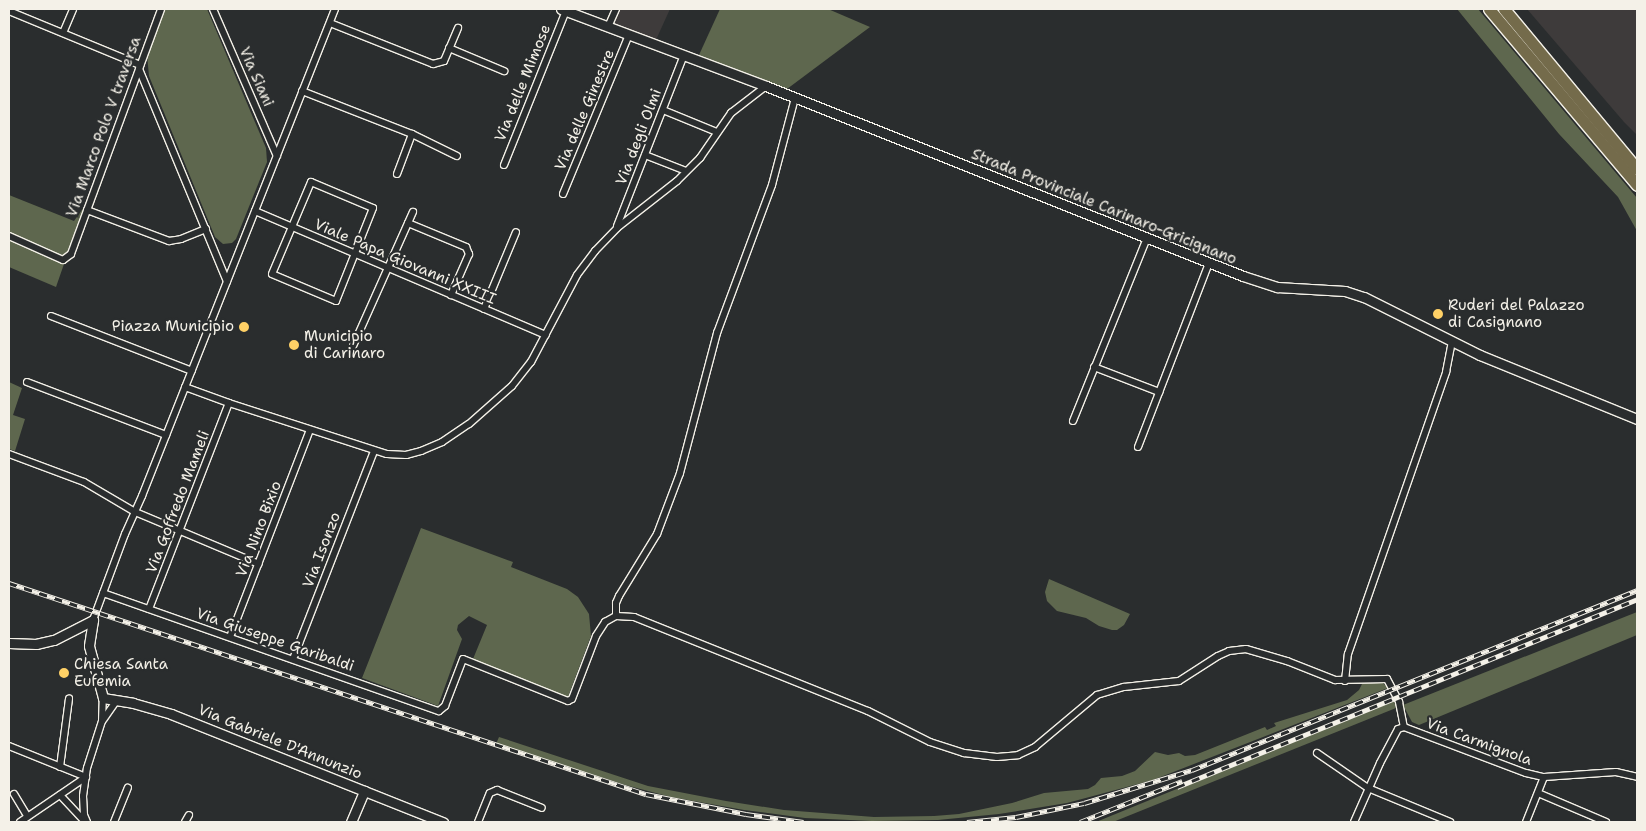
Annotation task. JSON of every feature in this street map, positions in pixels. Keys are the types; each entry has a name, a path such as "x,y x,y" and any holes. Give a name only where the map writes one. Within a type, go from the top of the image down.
{"highway":[{"path":"1489,9 1637,185"},
{"path":"1504,9 1637,168"}],"street":[{"path":"63,33 73,9"},
{"name":"Via Marco Polo V traversa","path":"9,236 63,260 71,254 160,9"},
{"name":"Via Siani","path":"213,9 277,156"},
{"path":"86,822 83,796 86,777 102,721 103,698 89,646 93,620 335,9"},
{"path":"608,27 616,9"},
{"name":"Strada Provinciale Carinaro-Gricignano","path":"564,10 766,86 1210,263 1277,287 1345,291 1364,297 1452,342 1637,418"},
{"name":"Via delle Mimose","path":"504,165 564,10"},
{"path":"9,11 139,67 227,281"},
{"path":"330,23 433,64 444,61 458,28"},
{"name":"Via delle Ginestre","path":"563,194 630,35"},
{"path":"449,48 504,71"},
{"name":"Via degli Olmi","path":"616,228 684,55"},
{"path":"185,387 230,404 374,451 406,455 442,442 469,424 512,386 531,362 577,275 616,228 686,172 700,158 731,112 766,86"},
{"path":"302,91 412,134 457,156"},
{"path":"616,616 616,603 619,596 657,534 680,473 716,333 770,193 795,98"},
{"path":"663,110 718,132"},
{"path":"397,174 412,134"},
{"path":"645,155 686,172"},
{"path":"311,182 372,208 356,254 336,301 272,274 311,182"},
{"path":"87,210 169,241 181,240 206,229"},
{"name":"Viale Papa Giovanni XXIII","path":"255,211 546,335"},
{"path":"354,346 413,212"},
{"path":"408,223 466,247 469,254 451,295"},
{"path":"484,309 516,232"},
{"path":"1073,421 1147,238"},
{"path":"1138,446 1210,263"},
{"path":"51,316 192,370"},
{"path":"1345,681 1348,654 1444,377 1452,342"},
{"path":"1094,367 1159,392"},
{"path":"27,382 166,435"},
{"name":"Via Goffredo Mameli","path":"149,609 230,404"},
{"name":"Via Nino Bixio","path":"230,637 310,430"},
{"name":"Via Isonzo","path":"293,659 374,451"},
{"path":"9,454 84,482 135,512 259,564"},
{"name":"Via Giuseppe Garibaldi","path":"103,592 439,711 445,706 463,659 568,701 572,699 596,636 604,622 616,616"},
{"name":"Via Carmignola","path":"616,616 634,617 653,623 868,711 908,732 964,753 997,757 1018,755 1050,737 1097,695 1124,687 1179,680 1218,656 1239,649 1258,652 1326,677 1345,681 1386,679 1398,702 1404,727 1526,773 1544,777 1616,772 1637,777"},
{"path":"9,643 36,644 54,640 93,620"},
{"name":"Via Gabriele D'Annunzio","path":"103,698 171,714 443,822"},
{"path":"60,767 69,699"},
{"path":"102,721 117,700"},
{"path":"1354,822 1368,788 1398,729 1404,727"},
{"path":"9,746 86,777"},
{"path":"1316,752 1368,788 1450,822"},
{"path":"20,822 86,777"},
{"path":"1526,822 1544,777"},
{"path":"114,822 128,788"},
{"path":"478,822 490,793 497,790 542,808"},
{"path":"352,822 364,791"},
{"path":"1538,793 1606,822"},
{"path":"14,794 27,816"},
{"path":"60,795 86,822"},
{"path":"185,822 189,815"}],"shaded area":[{"path":"619,9 670,9 655,42 612,25"},
{"path":"1527,9 1637,9 1637,135 1624,122"}],"green space":[{"path":"165,9 207,9 266,148 267,162 236,239 232,243 223,244 215,237 149,76 147,55"},
{"path":"720,9 828,9 870,27 787,89 699,55"},
{"path":"1457,9 1478,9 1637,198 1637,231 1618,197 1559,134"},
{"path":"9,195 74,221 84,207 66,256 64,257 9,234"},
{"path":"9,240 64,264 56,287 9,267"},
{"path":"9,382 22,388 13,415 25,419 15,451 9,449"},
{"path":"421,528 513,562 511,567 567,589 578,597 589,614 591,636 568,697 473,659 487,625 469,616 458,625 457,630 462,639 438,706 362,678"},
{"path":"1049,579 1130,614 1124,625 1117,630 1112,630 1099,626 1086,618 1057,611 1047,601 1045,592"},
{"path":"1637,612 1637,635 1419,725 1412,722 1403,705"},
{"path":"1382,682 1388,688 1153,780 1067,803 999,814 938,820 872,821 805,818 744,810 671,797 625,785 496,744 499,737 648,786 726,801 784,810 874,817 934,816 959,814 1012,803 1044,793 1088,789 1101,778 1122,776 1135,771 1155,752 1168,755 1179,753 1185,756 1195,755 1265,727 1267,730 1276,726 1274,723 1347,700 1359,690 1362,684"},
{"path":"1394,700 1396,708 1113,822 1096,822"}],"railway":[{"path":"9,583 646,794 746,814 803,822"},
{"path":"967,822 1016,817 1084,803 1192,770 1637,590"},
{"path":"1177,787 1637,599"},
{"path":"1080,822 1182,781"}],"place":[{"name":"Ruderi del Palazzo di Casignano","path":"1438,314"},
{"name":"Piazza Municipio","path":"244,327"},
{"name":"Municipio di Carinaro","path":"294,345"},
{"name":"Chiesa Santa Eufemia","path":"64,673"}]}
